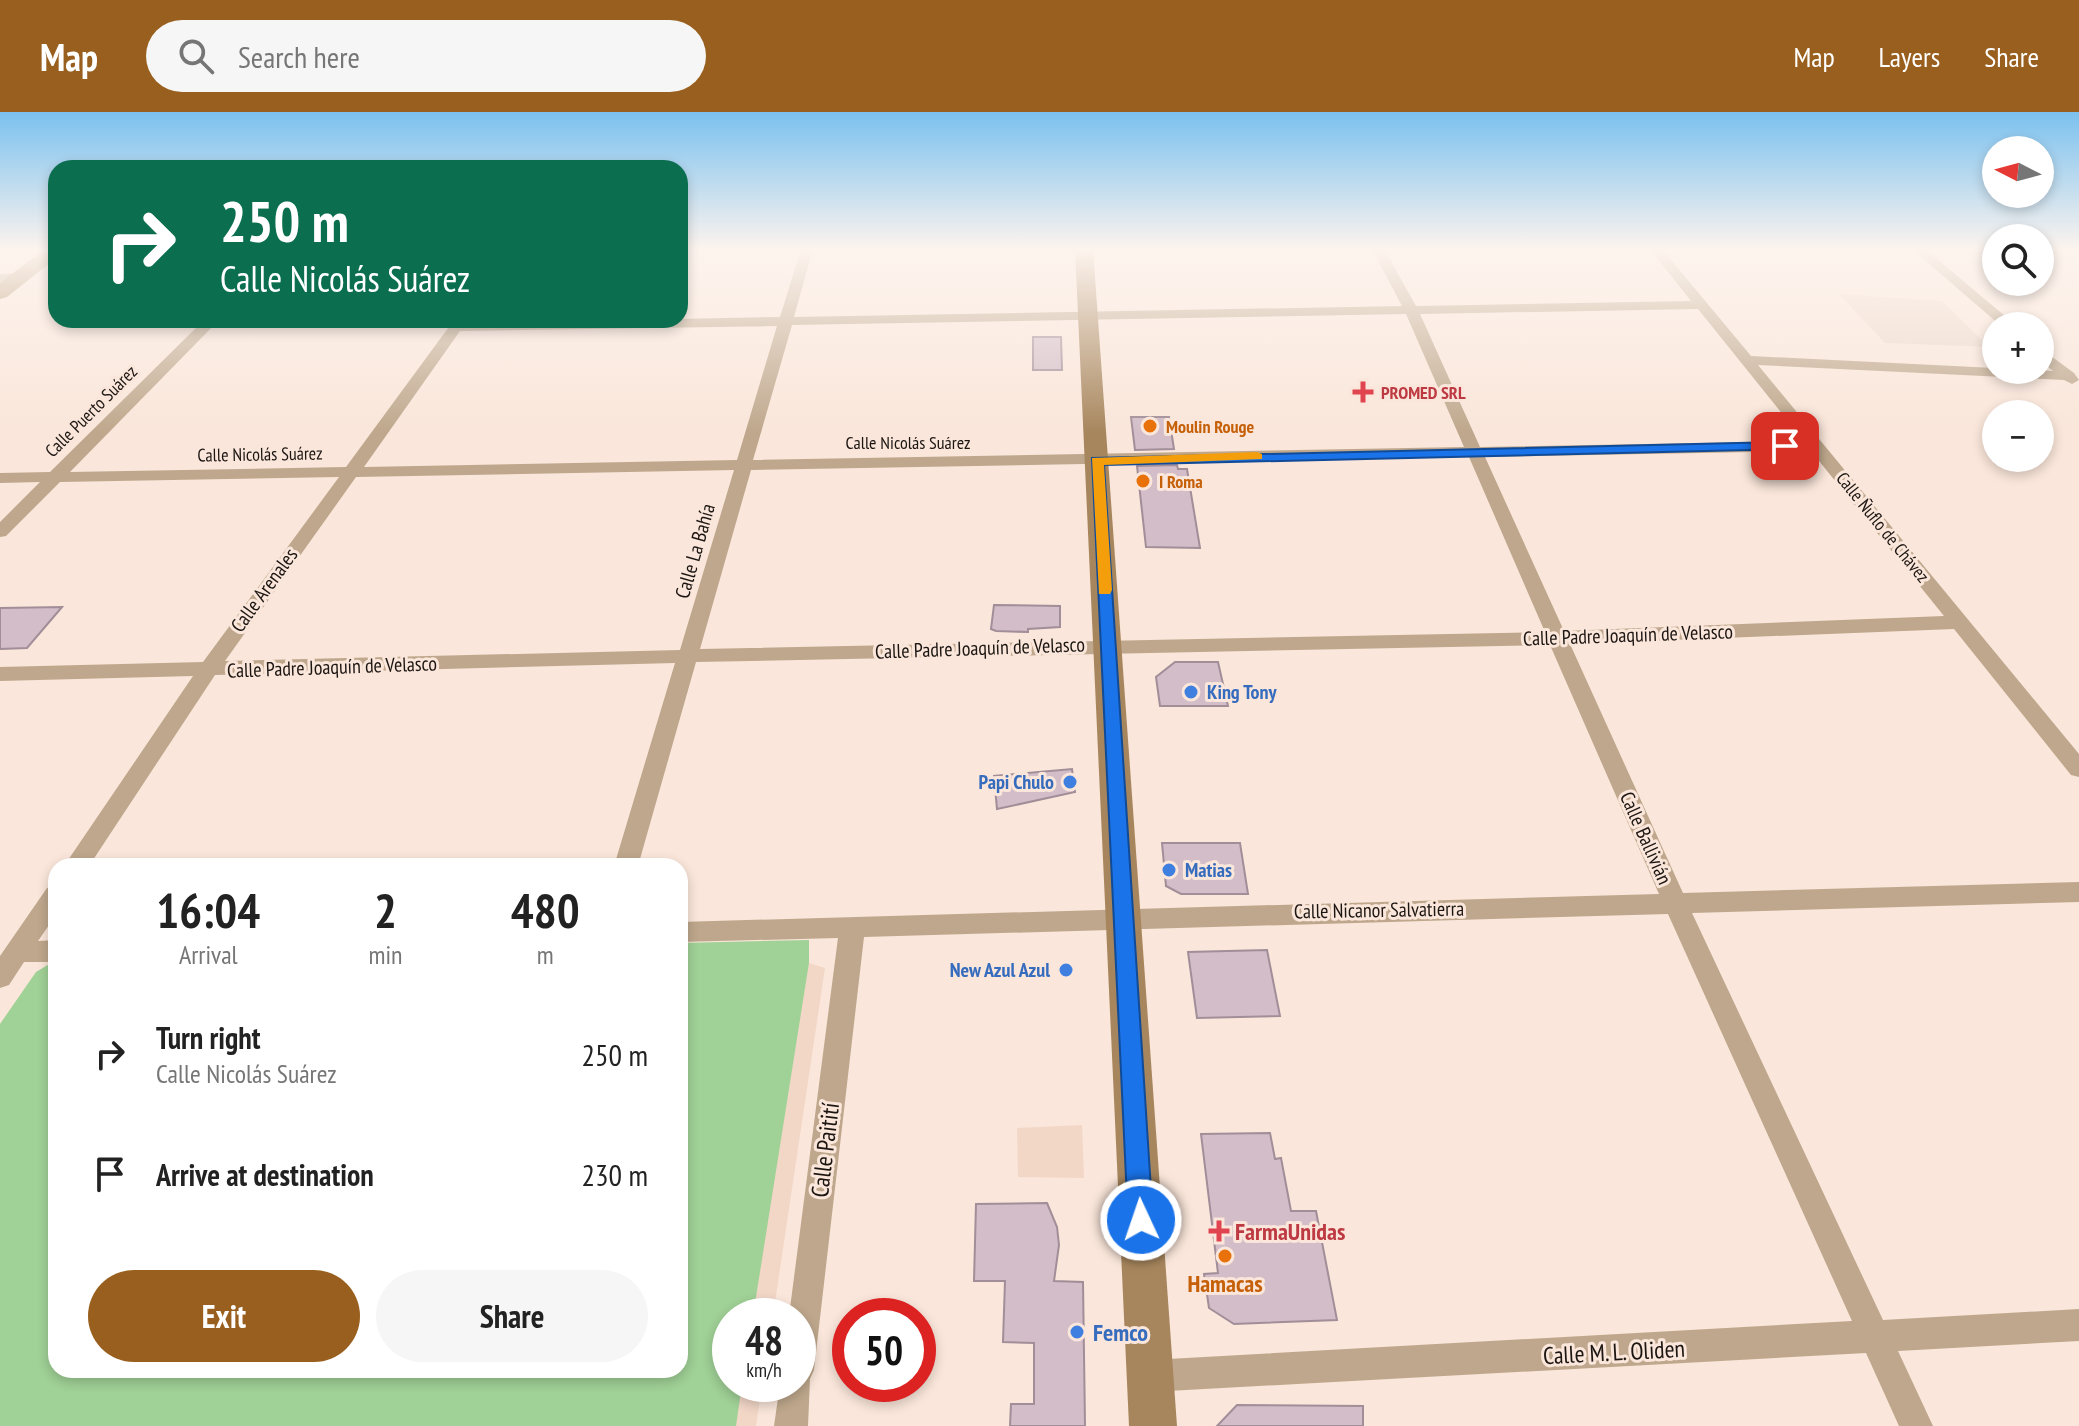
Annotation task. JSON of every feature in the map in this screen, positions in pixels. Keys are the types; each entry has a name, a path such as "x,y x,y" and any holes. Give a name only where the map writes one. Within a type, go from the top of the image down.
{"main road":[{"path":"1089,310 1153,1426"}],"street":[{"name":"Calle La Bahía","path":"628,858 790,310"},
{"path":"688,320 1089,317 1358,310"},
{"name":"Calle Ballivián","path":"1412,310 1675,903 1916,1426"},
{"name":"Calle Ñuflo de Chávez","path":"1706,310 2079,769"},
{"name":"Calle Puerto Suárez","path":"0,532 204,328"},
{"name":"Calle Arenales","path":"81,858 207,671 454,328"},
{"path":"1748,360 2074,380"},
{"path":"2054,364 2074,380"},
{"name":"Calle Nicolás Suárez","path":"0,478 1816,446"},
{"name":"Calle Padre Joaquín de Velasco","path":"0,674 207,671 1108,645 1558,638 1960,622"},
{"name":"Calle Nicanor Salvatierra","path":"688,932 2079,892"},
{"path":"0,977 48,907"},
{"name":"Calle Paitití","path":"807,1298 852,929"},
{"path":"18,952 48,951"},
{"name":"Calle M. L. Oliden","path":"1150,1376 2079,1325"},
{"path":"791,1426 794,1402"}],"shaded area":[{"path":"1854,310 1952,310 1982,340 1982,347 1885,343"},
{"path":"809,963 825,968 776,1298 755,1298"},
{"path":"1082,1125 1084,1178 1018,1177 1017,1128"},
{"path":"737,1402 759,1402 756,1426 734,1426"}],"green space":[{"path":"809,940 809,963 756,1298 712,1298 712,1402 739,1402 736,1426 0,1426 0,1024 36,972 48,965 48,1378 688,1378 688,943"}],"building":[{"path":"1033,337 1061,337 1062,370 1033,370"},
{"path":"1131,417 1169,417 1174,449 1135,450"},
{"path":"1177,465 1178,469 1187,469 1200,548 1146,547 1137,466"},
{"path":"994,605 1060,606 1060,627 1028,629 1028,632 996,631 991,629"},
{"path":"62,607 27,648 0,649 0,608"},
{"name":"King Tony","path":"1175,662 1218,662 1228,706 1160,706 1156,677"},
{"path":"1072,769 1075,792 997,809 994,776"},
{"path":"1162,843 1240,843 1248,894 1181,894 1166,886"},
{"path":"1267,950 1280,1016 1197,1018 1188,952"},
{"path":"1270,1133 1275,1159 1281,1158 1291,1211 1316,1211 1337,1320 1234,1324 1209,1308 1204,1274 1218,1273 1201,1134"},
{"path":"1047,1203 1057,1227 1059,1245 1054,1281 1083,1282 1085,1426 1010,1426 1011,1404 1034,1404 1034,1343 1003,1342 1005,1281 974,1281 976,1204"},
{"path":"1237,1405 1363,1406 1363,1426 1217,1426"}],"slow traffic":[{"path":"1105,590 1097,461 1257,456"}],"place":[{"name":"PROMED SRL","path":"1363,392"},
{"name":"Moulin Rouge","path":"1150,426"},
{"name":"I Roma","path":"1143,481"},
{"name":"King Tony","path":"1191,692"},
{"name":"Papi Chulo","path":"1070,782"},
{"name":"Matias","path":"1169,870"},
{"name":"New Azul Azul","path":"1066,970"},
{"name":"FarmaUnidas","path":"1219,1231"},
{"name":"Hamacas","path":"1225,1256"},
{"name":"Femco","path":"1077,1332"}],"route":[{"path":"1141,1220 1097,461 1785,446"}]}
